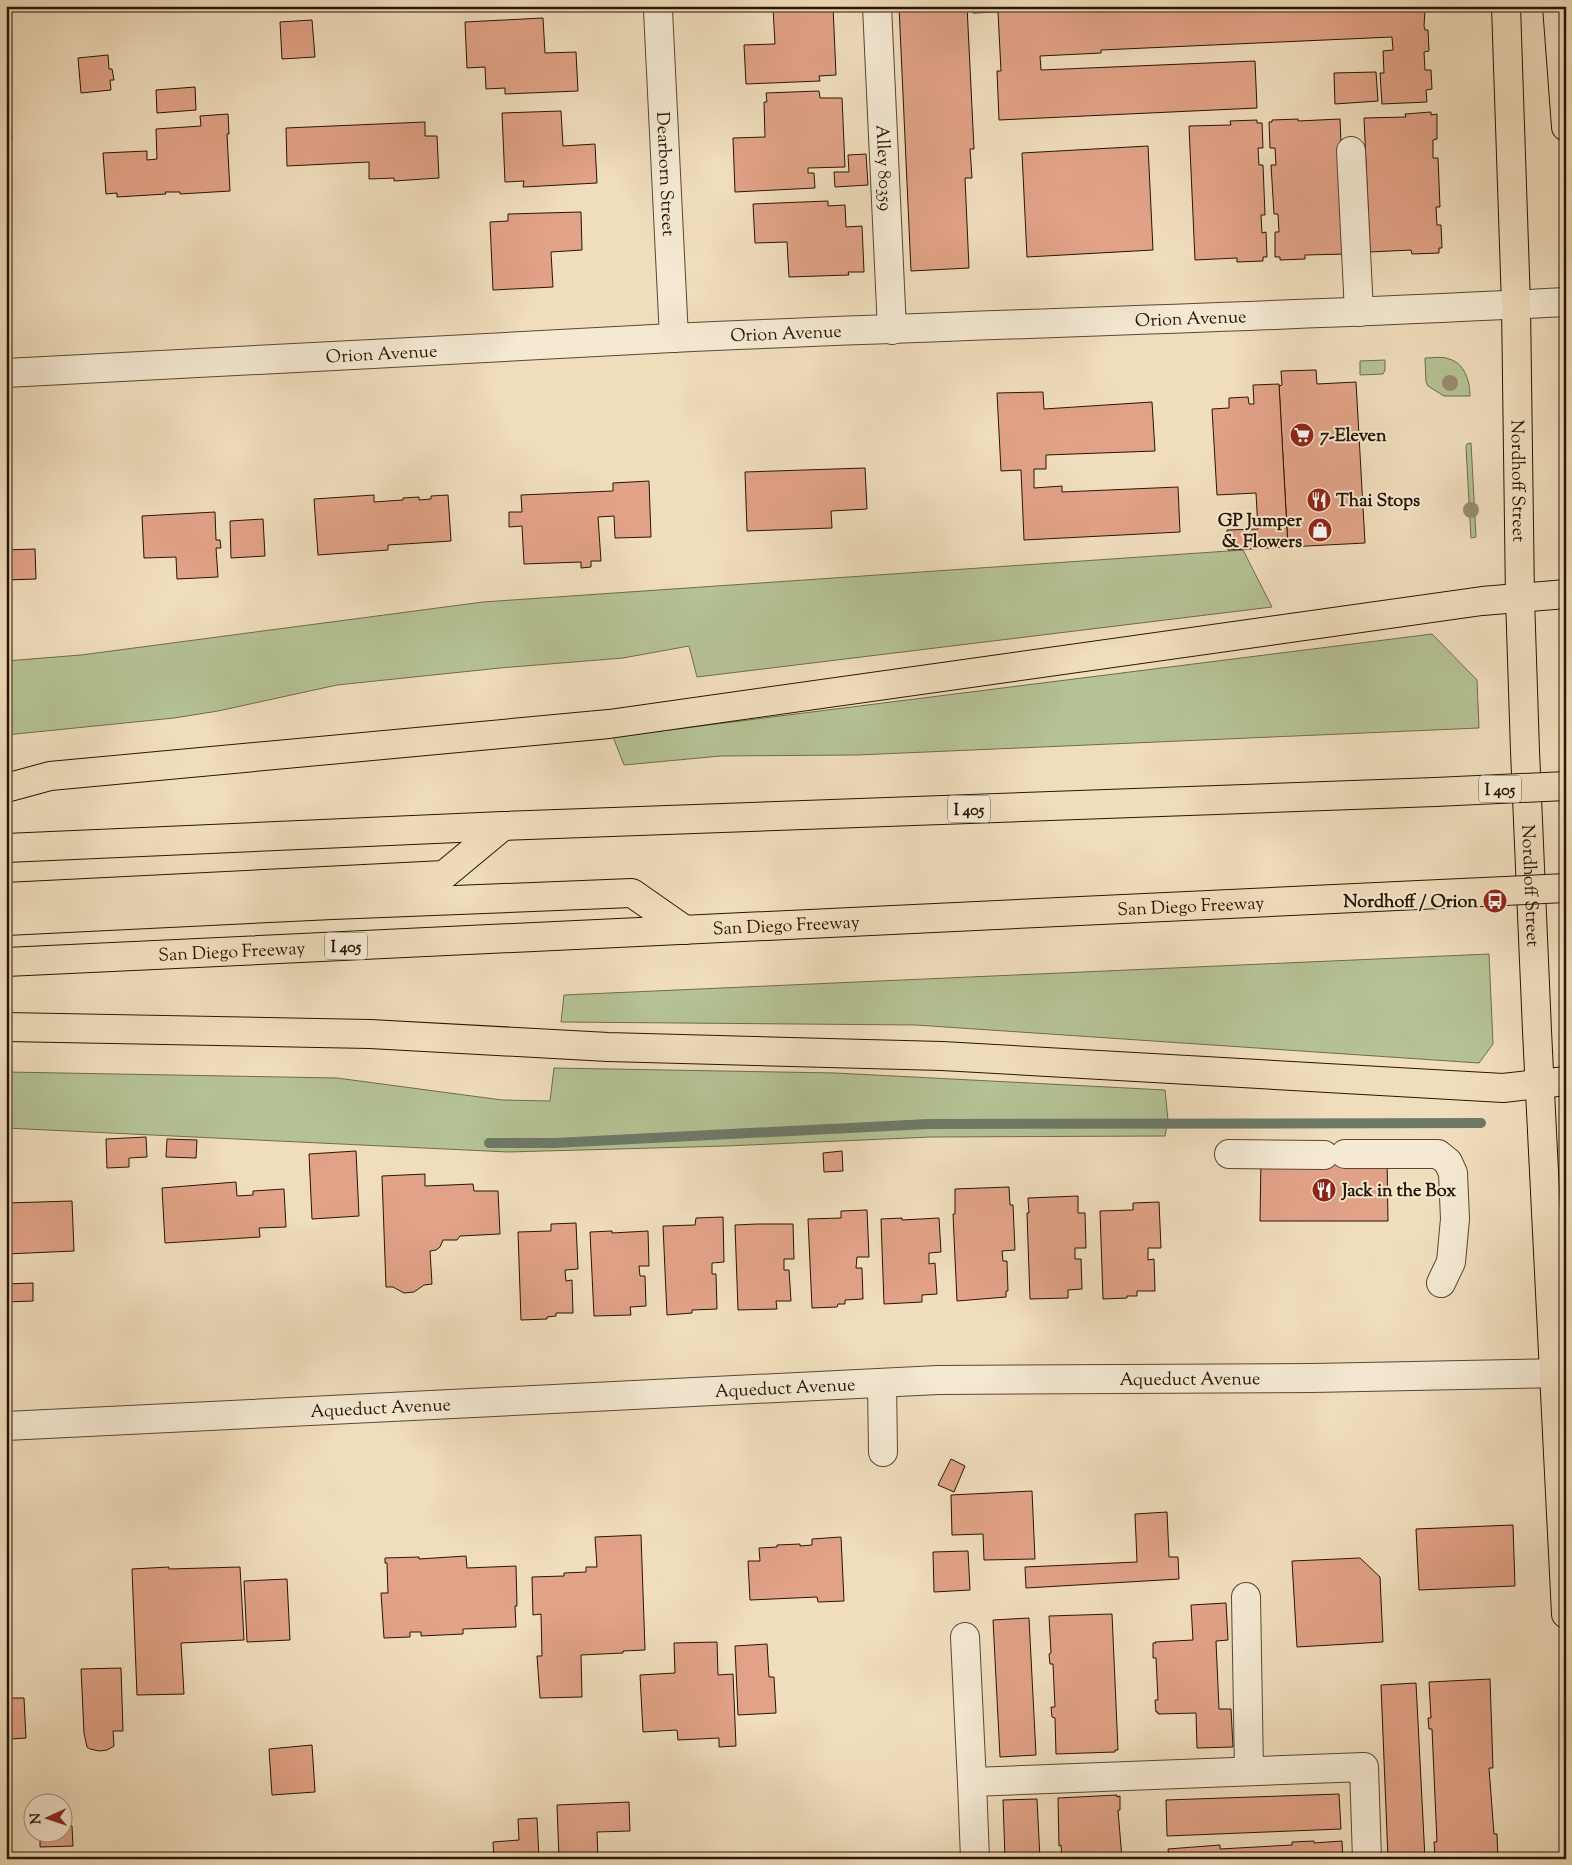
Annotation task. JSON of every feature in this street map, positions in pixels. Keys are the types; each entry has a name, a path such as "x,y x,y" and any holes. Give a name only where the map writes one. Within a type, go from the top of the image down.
{"main road":[{"name":"Nordhoff Street","path":"1506,6 1516,305 1520,598 1553,1083 1566,1614"},
{"path":"1557,6 1566,127"},
{"path":"6,788 50,776 609,724 1482,601 1566,594"},
{"name":"I 405","path":"6,848 503,826 1566,786"},
{"path":"6,897 444,875 503,826"},
{"name":"San Diego Freeway","path":"6,962 1566,888"},
{"path":"6,921 632,893 685,930"},
{"path":"6,1027 370,1034 608,1046 942,1056 1503,1088 1553,1083"}],"street":[{"name":"Alley 80359","path":"878,6 892,330"},
{"name":"Dearborn Street","path":"658,10 674,338"},
{"path":"1351,151 1359,312"},
{"name":"Orion Avenue","path":"6,372 161,366 674,338 1359,312 1566,302"},
{"path":"1229,1154 1438,1154 1448,1162 1453,1173 1455,1218 1451,1262 1441,1283"},
{"name":"Aqueduct Avenue","path":"6,1426 938,1380 1312,1378 1560,1373"},
{"path":"882,1383 883,1452"},
{"path":"1246,1597 1249,1771"},
{"path":"965,1637 975,1859"},
{"path":"972,1782 1364,1766 1367,1859"}],"green space":[{"path":"1425,358 1446,358 1459,364 1468,379 1470,396 1444,396 1428,386 1426,382"},
{"path":"1385,360 1383,374 1360,375 1360,361"},
{"path":"1471,443 1476,537 1471,538 1466,447 1467,444"},
{"path":"1243,550 1272,607 697,677 689,646 623,658 500,668 337,685 218,711 174,718 6,735 6,661 81,655 483,602"},
{"path":"1432,634 1477,680 1479,728 857,755 721,756 624,765 613,737"},
{"path":"1489,954 1493,1044 1479,1063 916,1025 561,1022 564,995"},
{"path":"554,1068 835,1073 1165,1090 1168,1120 1165,1136 931,1137 726,1146 508,1152 6,1128 6,1072 337,1078 502,1100 550,1101"}],"building":[{"path":"833,6 836,75 819,76 820,81 746,84 744,45 775,44 773,8"},
{"path":"899,6 967,6 974,149 970,149 972,178 965,178 969,268 911,271"},
{"path":"973,6 1427,6 1428,10 1425,11 1424,26 1425,30 1428,30 1429,51 1424,52 1425,70 1431,70 1432,89 1426,90 1427,102 1382,104 1380,73 1384,73 1383,51 1393,50 1392,37 1101,50 1101,53 1040,56 1041,70 1255,61 1257,108 999,120 997,71 1001,71 998,12 973,13"},
{"path":"543,18 545,53 576,52 578,91 505,94 505,88 486,89 485,67 467,68 465,22"},
{"path":"312,20 315,57 282,59 280,22"},
{"path":"108,55 109,69 112,69 114,80 110,80 111,90 81,93 78,58"},
{"path":"1376,72 1378,101 1335,104 1334,73"},
{"path":"195,87 196,110 157,113 156,90"},
{"path":"819,91 820,98 842,98 845,167 808,168 808,173 814,173 815,188 735,192 733,138 765,137 764,102 767,102 766,93"},
{"path":"6,106 10,106 12,140 6,140"},
{"path":"561,111 563,146 595,144 597,183 523,187 524,181 505,182 502,113"},
{"path":"1431,112 1431,115 1437,114 1437,139 1433,140 1433,158 1438,158 1440,207 1436,207 1437,225 1441,225 1442,248 1439,248 1439,253 1412,254 1411,250 1370,252 1364,118 1406,117 1405,114"},
{"path":"228,114 229,134 227,134 230,191 180,194 180,192 165,192 166,194 117,197 117,193 106,194 103,153 147,151 147,160 157,159 156,129 201,126 200,116"},
{"path":"1298,119 1298,121 1340,119 1346,254 1305,255 1305,259 1280,260 1280,257 1275,257 1275,232 1279,232 1278,214 1274,214 1271,165 1276,165 1275,148 1270,148 1269,122 1272,122 1272,120"},
{"path":"1257,120 1257,123 1262,123 1263,148 1258,148 1259,165 1263,165 1265,215 1261,215 1262,233 1266,232 1267,257 1263,257 1263,261 1237,262 1237,258 1195,260 1189,126 1231,125 1230,121"},
{"path":"425,122 425,136 437,136 439,178 394,181 394,178 369,179 369,162 287,166 286,128"},
{"path":"1148,146 1153,250 1027,257 1022,153"},
{"path":"866,154 868,185 835,187 834,172 849,172 848,155"},
{"path":"828,201 828,206 845,205 846,227 862,226 864,272 848,272 849,275 789,277 787,242 755,243 753,204"},
{"path":"581,212 582,250 551,252 553,287 493,290 490,222 508,221 508,214"},
{"path":"1316,370 1317,384 1356,382 1365,543 1288,547 1279,386 1282,385 1281,371"},
{"path":"1279,384 1288,547 1228,550 1227,530 1258,529 1256,493 1217,495 1212,409 1229,408 1229,398 1248,397 1249,404 1254,404 1253,385"},
{"path":"1043,392 1044,409 1152,402 1155,451 1046,455 1046,469 1034,469 1034,488 1062,486 1062,492 1178,487 1180,532 1024,540 1021,470 1001,471 997,393"},
{"path":"865,468 867,509 831,511 832,528 747,531 745,472"},
{"path":"649,481 651,537 615,538 614,516 598,517 601,561 591,561 591,567 581,568 581,562 524,564 522,526 509,527 509,512 522,512 521,495 613,491 613,483"},
{"path":"374,495 374,502 419,497 419,500 431,499 431,496 448,495 451,541 388,545 388,550 318,555 314,499"},
{"path":"215,512 216,540 220,540 221,548 216,548 218,577 177,579 176,557 144,558 142,516"},
{"path":"263,519 265,556 231,558 230,521"},
{"path":"35,549 36,579 6,580 6,550"},
{"path":"146,1137 147,1157 129,1158 129,1167 107,1168 106,1139"},
{"path":"167,1139 197,1140 196,1158 166,1157"},
{"path":"356,1151 359,1216 312,1219 309,1154"},
{"path":"842,1151 843,1171 824,1172 823,1153"},
{"name":"Jack in the Box","path":"1261,1159 1387,1159 1388,1221 1260,1221"},
{"path":"425,1174 425,1186 473,1184 474,1191 498,1191 500,1234 460,1236 457,1240 443,1240 440,1247 430,1251 432,1284 424,1285 414,1292 404,1293 393,1287 386,1287 382,1176"},
{"path":"236,1182 237,1196 253,1195 253,1191 284,1189 286,1227 259,1228 260,1237 165,1243 162,1188"},
{"path":"1009,1187 1010,1205 1013,1205 1015,1250 1002,1251 1003,1261 1007,1261 1008,1291 1006,1291 1006,1297 957,1301 953,1214 955,1214 955,1189"},
{"path":"1078,1196 1078,1213 1085,1213 1086,1248 1075,1248 1075,1259 1081,1259 1082,1289 1068,1290 1068,1298 1030,1299 1028,1198"},
{"path":"72,1201 74,1251 6,1254 6,1203"},
{"path":"1159,1202 1161,1248 1148,1248 1148,1260 1154,1259 1155,1291 1137,1291 1137,1296 1103,1299 1100,1211 1133,1210 1133,1203"},
{"path":"867,1210 869,1257 857,1257 856,1268 862,1268 863,1299 845,1300 845,1304 838,1304 837,1307 812,1308 808,1219 841,1218 841,1211"},
{"path":"723,1217 724,1262 712,1263 712,1274 716,1274 717,1309 692,1310 692,1313 667,1315 663,1226 695,1225 696,1218"},
{"path":"902,1218 902,1220 939,1218 941,1252 929,1253 929,1264 935,1263 937,1294 922,1295 922,1302 884,1304 881,1219"},
{"path":"576,1223 578,1269 565,1270 566,1281 572,1280 573,1313 556,1313 556,1316 547,1317 547,1319 521,1320 518,1232 551,1231 551,1224"},
{"path":"793,1224 794,1259 784,1259 784,1270 789,1270 791,1301 776,1301 777,1309 738,1310 735,1225"},
{"path":"612,1231 612,1233 648,1231 649,1266 639,1266 640,1276 645,1276 646,1306 630,1307 631,1315 594,1316 590,1232"},
{"path":"33,1283 33,1301 6,1302 6,1284"},
{"path":"951,1459 965,1466 954,1492 938,1485"},
{"path":"1032,1491 1035,1559 984,1560 983,1534 952,1535 951,1495"},
{"path":"1167,1512 1169,1557 1178,1557 1179,1579 1026,1588 1025,1567 1137,1562 1135,1514"},
{"path":"1513,1525 1515,1586 1419,1590 1416,1529"},
{"path":"641,1535 645,1650 581,1655 582,1697 540,1698 537,1656 542,1656 541,1614 533,1615 532,1577 564,1576 564,1573 586,1572 586,1567 597,1567 595,1537"},
{"path":"841,1537 844,1601 818,1602 817,1597 750,1600 748,1561 760,1561 759,1548 777,1547 777,1545 812,1545 812,1539"},
{"path":"968,1551 970,1590 934,1592 933,1552"},
{"path":"466,1556 467,1568 516,1566 516,1627 463,1629 463,1634 421,1636 421,1632 410,1632 410,1637 384,1638 381,1593 388,1593 387,1563 385,1563 385,1558 419,1557 419,1559"},
{"path":"1360,1558 1380,1577 1383,1642 1297,1647 1292,1561"},
{"path":"169,1567 169,1569 240,1567 244,1640 181,1643 184,1694 137,1695 132,1569"},
{"path":"287,1579 290,1640 247,1642 244,1581"},
{"path":"1226,1603 1228,1640 1216,1641 1219,1709 1231,1709 1233,1747 1197,1748 1196,1713 1158,1714 1156,1712 1155,1700 1158,1700 1156,1658 1153,1658 1153,1643 1193,1640 1191,1605"},
{"path":"1112,1614 1118,1750 1115,1750 1115,1752 1056,1754 1055,1718 1052,1717 1051,1707 1055,1707 1053,1664 1050,1664 1049,1654 1051,1653 1049,1616"},
{"path":"1029,1618 1036,1755 1000,1757 993,1620"},
{"path":"717,1642 718,1675 733,1674 736,1746 719,1747 719,1738 678,1740 677,1730 643,1732 640,1675 675,1673 674,1643"},
{"path":"767,1644 769,1677 774,1677 776,1713 738,1715 735,1646"},
{"path":"121,1668 123,1731 113,1731 114,1746 107,1750 90,1749 87,1747 84,1733 81,1669"},
{"path":"1490,1679 1493,1768 1489,1768 1494,1834 1497,1834 1498,1859 1437,1859 1434,1842 1437,1842 1432,1729 1429,1729 1428,1718 1431,1718 1429,1682"},
{"path":"1416,1683 1425,1859 1388,1859 1381,1685"},
{"path":"6,1698 24,1698 26,1738 11,1739 11,1727 6,1727"},
{"path":"312,1745 315,1792 272,1795 269,1749"},
{"path":"1339,1794 1341,1829 1167,1836 1166,1800"},
{"path":"1117,1795 1117,1797 1120,1796 1120,1810 1118,1810 1122,1859 1062,1859 1061,1845 1059,1846 1058,1798"},
{"path":"1037,1799 1040,1859 1005,1859 1003,1800"},
{"path":"629,1802 630,1831 597,1832 598,1859 559,1859 557,1805"},
{"path":"537,1818 539,1859 494,1859 493,1842 519,1840 518,1819"},
{"path":"72,1826 73,1846 40,1847 40,1842 72,1842"},
{"path":"1314,1841 1314,1843 1342,1841 1343,1859 1169,1859 1168,1849 1220,1845 1220,1849 1292,1845 1292,1842"}],"waterway":[{"path":"489,1143 555,1143 928,1124 1481,1123"}],"place":[{"name":"7-Eleven","path":"1302,435"},
{"name":"Thai Stops","path":"1319,500"},
{"name":"GP Jumper & Flowers","path":"1320,530"},
{"name":"Nordhoff / Orion","path":"1495,901"},
{"name":"Jack in the Box","path":"1324,1190"}]}
